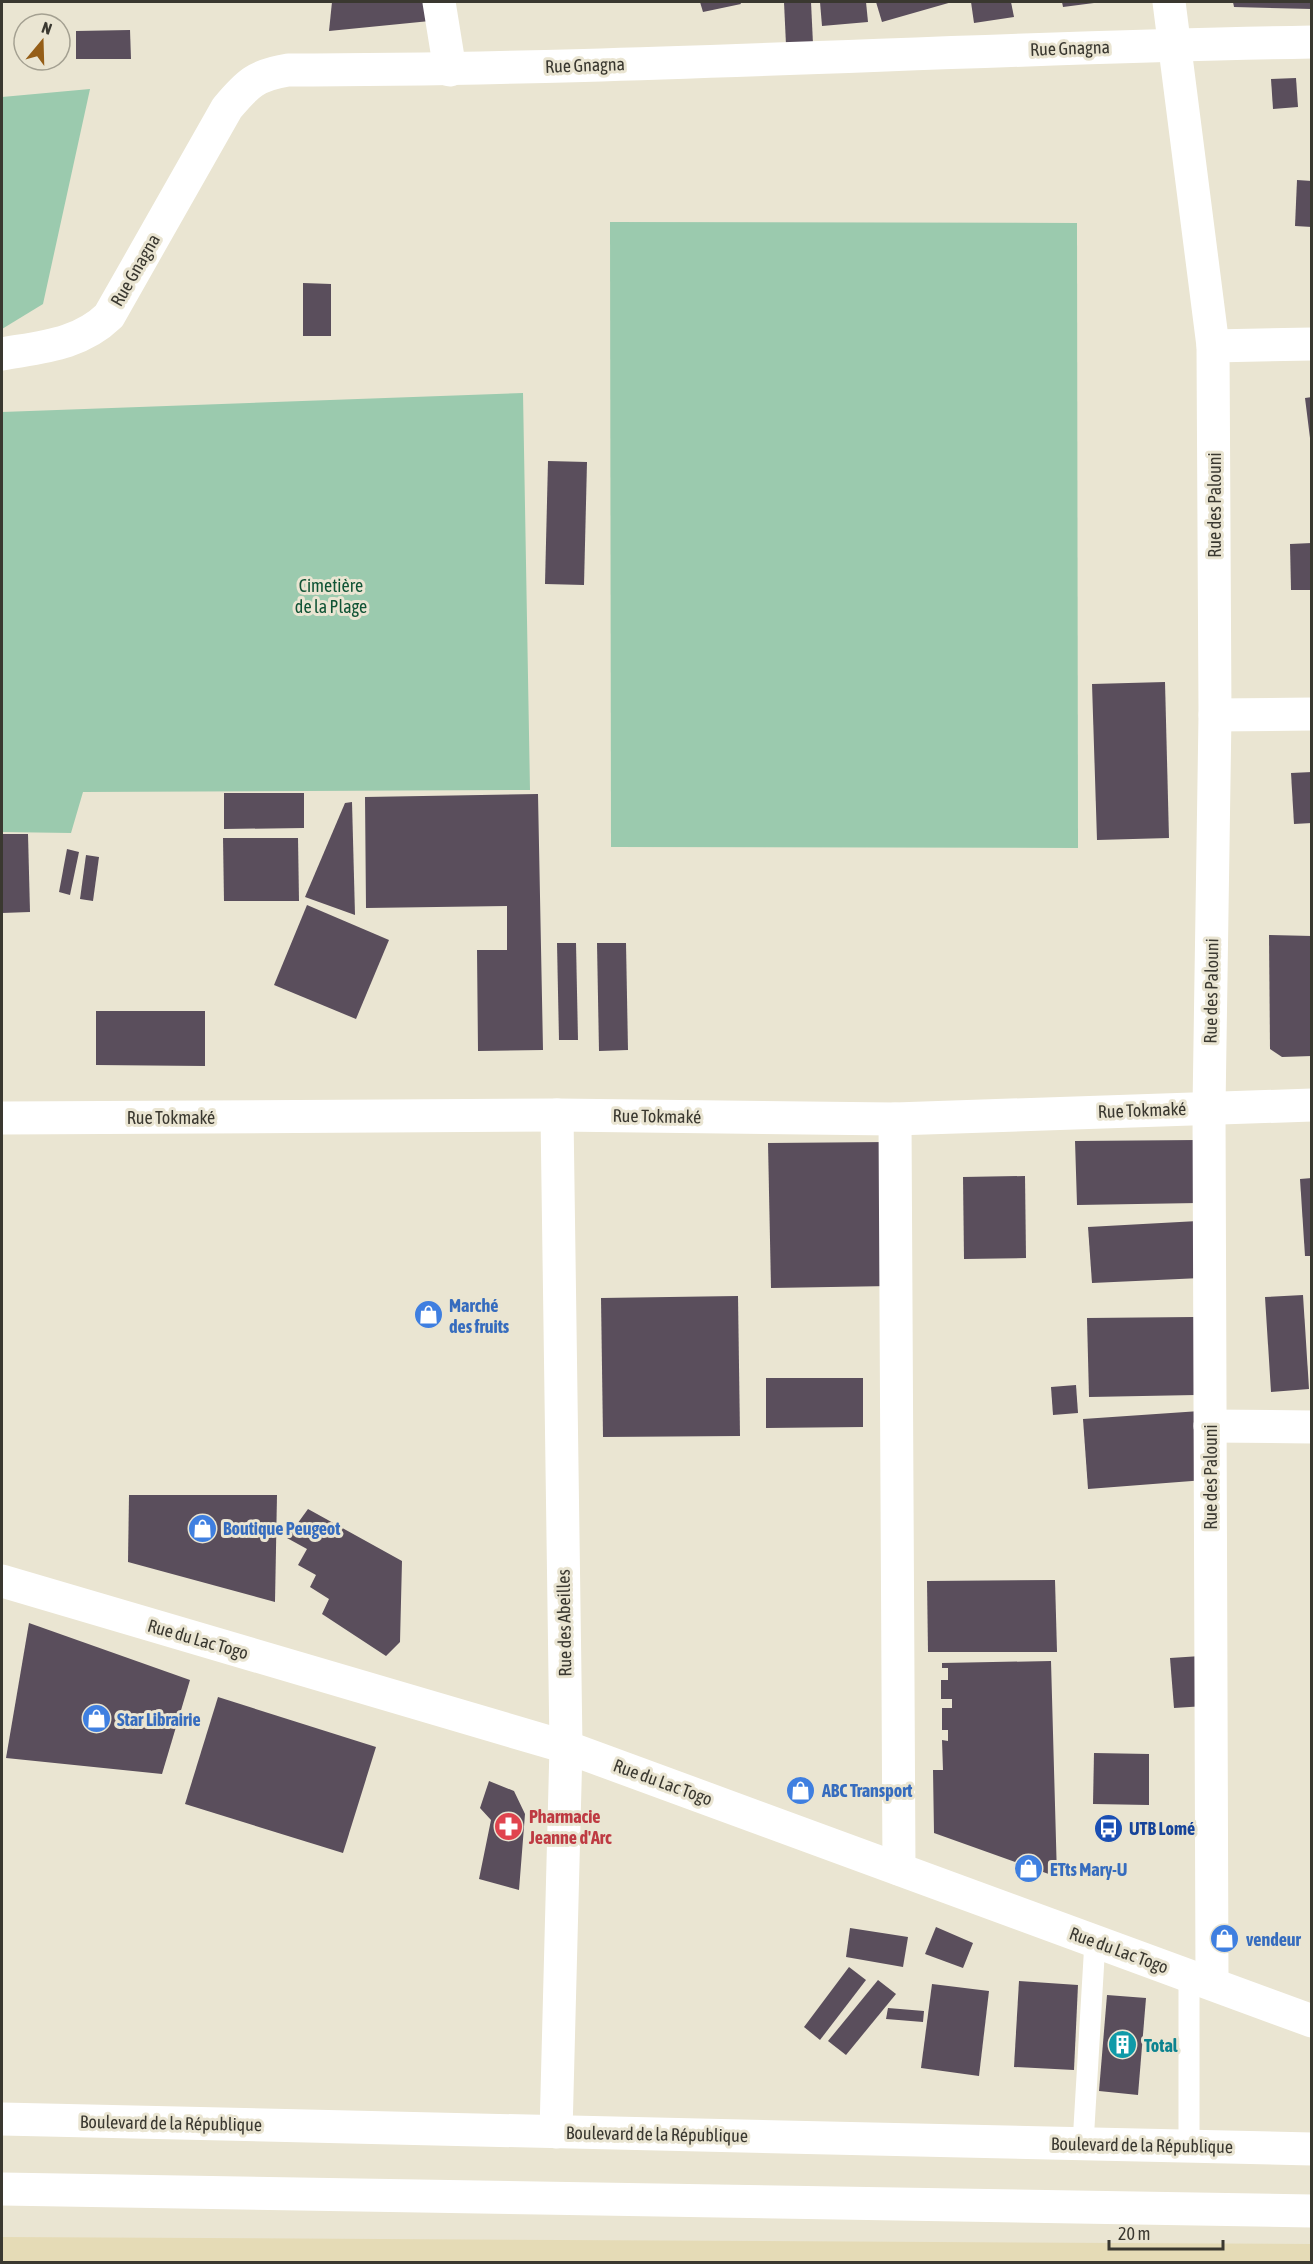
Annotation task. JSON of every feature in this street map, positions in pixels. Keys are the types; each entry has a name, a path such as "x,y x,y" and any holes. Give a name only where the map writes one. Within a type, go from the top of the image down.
{"main road":[{"path":"439,2 450,70"},
{"name":"Rue des Palouni","path":"1169,2 1213,346 1215,715 1209,1108 1210,1426 1201,1980"},
{"name":"Rue Gnagna","path":"2,354 54,345 80,337 96,328 109,316 227,108 238,94 258,77 288,70 450,70 1173,44 1311,42"},
{"path":"1213,346 1311,344"},
{"path":"1215,715 1311,714"},
{"name":"Rue Tokmaké","path":"2,1118 556,1115 895,1119 1311,1105"},
{"name":"Rue des Abeilles","path":"556,1115 566,1748 556,2132"},
{"path":"895,1119 899,1869"},
{"path":"1210,1426 1311,1427"},
{"name":"Rue du Lac Togo","path":"2,1581 566,1748 1311,2021"},
{"name":"Boulevard de la République","path":"2,2119 1311,2150"},
{"path":"2,2189 1311,2211"}],"lane":[{"path":"1083,2144 1095,1941"},
{"path":"1188,2146 1201,1980"}],"green space":[{"path":"90,89 43,304 2,329 2,97"},
{"path":"610,222 1077,223 1078,848 611,847"},
{"name":"Cimetière de la Plage","path":"523,393 530,790 83,792 71,833 2,832 2,412"}],"sand":[{"path":"2,2237 1311,2244 1312,2262 2,2262"}],"building":[{"path":"332,2 426,2 430,21 329,31"},
{"path":"700,2 740,2 741,4 703,12"},
{"path":"784,2 811,2 813,44 786,45"},
{"path":"820,2 866,2 868,22 822,26"},
{"path":"876,2 952,2 882,22"},
{"path":"971,2 1011,2 1014,17 974,23"},
{"path":"1062,2 1094,2 1094,3 1063,7"},
{"path":"1233,2 1312,2 1312,9 1234,7"},
{"path":"130,30 131,59 76,59 76,31"},
{"path":"1296,78 1298,107 1273,109 1271,79"},
{"path":"1297,180 1312,181 1312,227 1295,226"},
{"path":"303,283 331,284 331,336 303,336"},
{"path":"1312,397 1312,438 1310,438 1305,398"},
{"path":"548,461 587,462 584,585 545,584"},
{"path":"1312,543 1312,590 1291,590 1290,544"},
{"path":"1165,682 1169,838 1097,840 1092,684"},
{"path":"1312,772 1312,823 1294,824 1291,773"},
{"path":"224,793 304,793 304,828 224,829"},
{"path":"538,794 543,1050 478,1051 477,950 507,950 507,906 366,908 365,797"},
{"path":"352,802 355,915 305,897 345,803"},
{"path":"2,834 28,834 30,912 2,913"},
{"path":"223,838 298,838 299,901 224,901"},
{"path":"67,849 79,852 70,895 59,892"},
{"path":"86,855 99,857 93,901 80,899"},
{"path":"307,905 389,940 356,1019 274,985"},
{"path":"1269,935 1312,936 1312,1056 1282,1057 1270,1049"},
{"path":"557,943 576,943 578,1040 559,1040"},
{"path":"597,943 626,943 628,1050 599,1051"},
{"path":"96,1011 205,1011 205,1066 96,1065"},
{"path":"1198,1140 1198,1203 1077,1205 1075,1141"},
{"path":"889,1142 891,1286 771,1288 768,1143"},
{"path":"1025,1176 1026,1258 964,1259 963,1177"},
{"path":"1312,1178 1312,1256 1305,1256 1300,1179"},
{"path":"1198,1221 1201,1278 1092,1283 1088,1227"},
{"path":"1303,1295 1309,1389 1271,1392 1265,1297"},
{"path":"738,1296 740,1436 603,1437 601,1298"},
{"path":"1194,1317 1196,1395 1089,1397 1087,1318"},
{"path":"766,1378 863,1378 863,1427 766,1428"},
{"path":"1076,1385 1078,1413 1053,1415 1051,1387"},
{"path":"1200,1411 1205,1480 1088,1489 1083,1419"},
{"name":"Boutique Peugeot","path":"129,1495 277,1495 275,1602 128,1562"},
{"path":"308,1509 402,1561 400,1642 386,1656 322,1614 329,1599 310,1587 316,1575 298,1565 307,1549 287,1538"},
{"path":"1055,1580 1057,1652 928,1652 927,1581"},
{"name":"Star Librairie","path":"29,1623 190,1680 162,1774 6,1758"},
{"path":"1201,1656 1205,1706 1174,1708 1170,1658"},
{"path":"1051,1661 1057,1877 934,1833 933,1770 943,1770 942,1740 948,1741 948,1730 942,1730 942,1708 952,1708 952,1699 941,1699 941,1680 948,1680 948,1668 942,1668 942,1663"},
{"path":"218,1697 376,1747 343,1853 185,1804"},
{"path":"1094,1753 1149,1754 1149,1805 1093,1804"},
{"path":"489,1781 514,1791 525,1814 519,1890 479,1879 491,1820 480,1808"},
{"path":"936,1927 973,1943 963,1968 925,1954"},
{"path":"850,1928 908,1937 903,1967 846,1957"},
{"path":"849,1967 866,1980 820,2040 804,2027"},
{"path":"878,1980 896,1994 846,2055 828,2041"},
{"path":"1019,1981 1078,1985 1074,2070 1014,2067"},
{"path":"932,1984 989,1991 979,2076 921,2068"},
{"name":"Total","path":"1107,1995 1146,1998 1138,2095 1099,2091"},
{"path":"888,2008 924,2011 923,2022 886,2019"}],"place":[{"name":"Marché des fruits","path":"428,1315"},
{"name":"Boutique Peugeot","path":"202,1528"},
{"name":"Star Librairie","path":"96,1719"},
{"name":"ABC Transport","path":"801,1790"},
{"name":"Pharmacie Jeanne d'Arc","path":"508,1826"},
{"name":"UTB Lomé","path":"1108,1828"},
{"name":"ETts Mary-U","path":"1029,1869"},
{"name":"vendeur","path":"1225,1939"},
{"name":"Total","path":"1123,2045"}]}
